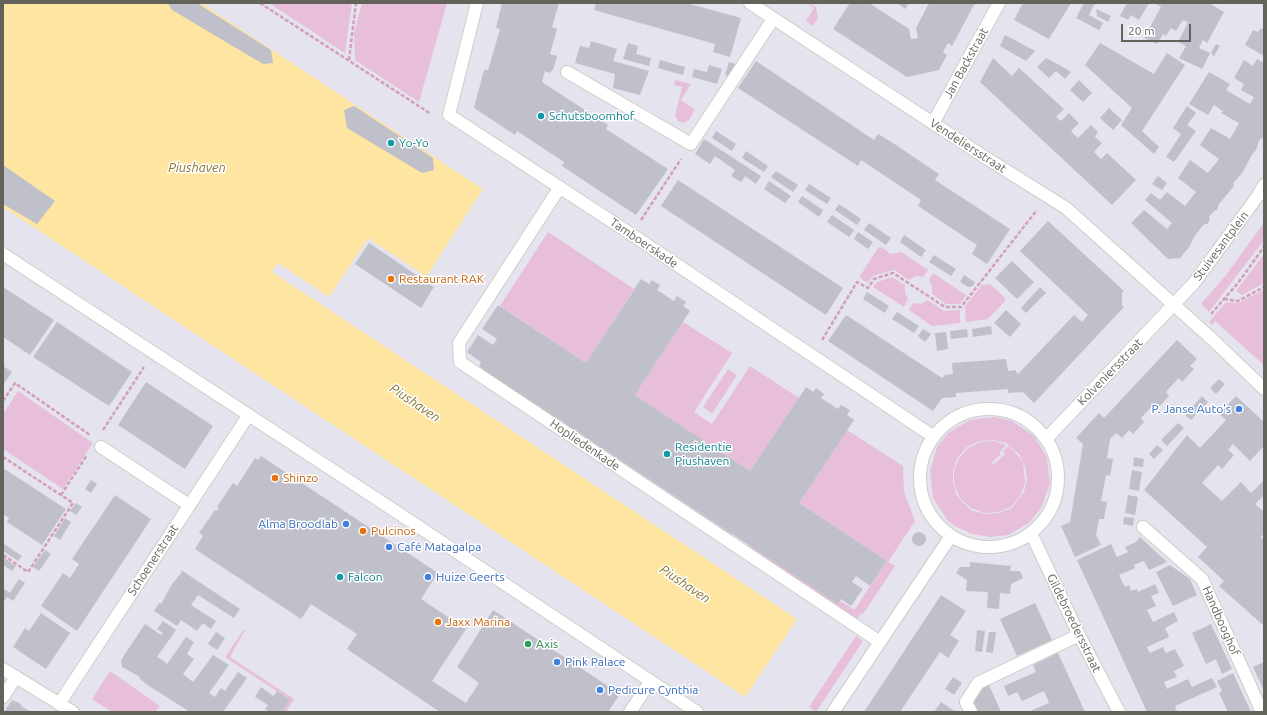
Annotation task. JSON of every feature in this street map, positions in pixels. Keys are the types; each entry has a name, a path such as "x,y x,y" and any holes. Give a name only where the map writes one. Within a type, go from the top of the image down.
{"street":[{"path":"449,115 477,3"},
{"name":"Vendeliersstraat","path":"750,3 1066,208 1174,305 1264,389"},
{"name":"Jan Backstraat","path":"933,123 999,3"},
{"path":"567,72 691,144 773,19"},
{"name":"Tamboerskade","path":"449,115 631,234 934,437"},
{"name":"Stuivesantplein","path":"1174,305 1194,283 1257,197 1264,185"},
{"name":"Hopliedenkade","path":"560,187 459,343 460,362 880,642"},
{"path":"3,254 389,507 697,712"},
{"name":"Kolveniersstraat","path":"1046,439 1174,305"},
{"path":"1002,410 1019,417 1035,427 1046,439 1052,450 1056,465 1057,490 1055,500 1045,518 1031,533 1013,543 992,547 971,544 952,536 937,523 932,516 921,490 921,471 923,461 934,437 941,429 956,418 974,411 1002,410"},
{"name":"Schoenerstraat","path":"59,704 248,416"},
{"path":"96,445 189,505"},
{"name":"Handbooghof","path":"1143,528 1202,579 1262,712"},
{"name":"Gildebroedersstraat","path":"1031,533 1079,635 1119,712"},
{"path":"833,712 952,536"},
{"path":"971,712 966,702 978,683 1079,635"},
{"path":"3,669 73,712"},
{"path":"3,697 16,677"},
{"path":"630,712 650,682"}],"path":[{"path":"260,3 432,115 449,115"},
{"path":"348,60 356,3"},
{"path":"631,234 691,144"},
{"path":"813,355 857,282 868,288 874,279 893,274 945,307 961,307 1047,197"},
{"path":"1192,322 1207,319 1238,283 1264,247"},
{"path":"1224,299 1238,301 1264,287"},
{"path":"101,433 138,376"},
{"path":"3,401 15,383 96,445 61,495"},
{"path":"3,457 73,503 28,572 3,555"}],"shaded area":[{"path":"269,3 352,3 345,53"},
{"path":"362,3 447,3 419,102 355,60 354,33"},
{"path":"807,3 816,7 818,18 813,26 806,21 814,8"},
{"path":"675,80 691,84 681,100 695,110 689,120 683,123 678,121 675,116 682,87 674,85"},
{"path":"1264,223 1264,240 1209,312 1201,304 1226,275"},
{"path":"548,232 634,289 586,363 500,306"},
{"path":"881,247 891,254 901,252 928,270 923,277 916,276 909,280 894,270 873,276 868,283 861,279 860,276 878,248"},
{"path":"1264,254 1264,283 1242,295 1236,291"},
{"path":"933,273 966,295 960,304 946,304 932,294 932,287 929,280"},
{"path":"892,277 905,285 905,293 908,299 904,307 873,287 877,282"},
{"path":"990,284 1005,298 1005,301 988,319 966,322 965,306 982,285"},
{"path":"1264,290 1264,365 1215,321 1212,325 1209,322 1226,302 1238,303"},
{"path":"928,300 944,311 960,310 960,323 932,326 909,310 913,303 921,304"},
{"path":"683,322 732,353 694,412 712,424 750,366 799,398 750,471 635,395"},
{"path":"728,369 737,375 712,414 703,407"},
{"path":"18,391 93,443 63,489 3,449 3,414"},
{"path":"995,417 1012,421 1034,436 1047,458 1050,484 1041,508 1030,522 1008,535 990,537 972,534 955,526 948,521 933,498 930,471 937,447 948,433 970,420","holes":["993,440 1006,443 1019,454 1025,466 1027,479 1024,492 1012,508 999,513 986,514 972,511 957,496 953,483 953,470 958,457 967,447 979,441"]},
{"path":"847,430 903,466 904,492 915,521 888,562 895,566 863,614 861,613 856,621 746,548 749,545 855,609 887,561 799,503"},
{"path":"584,436 732,534 730,537 582,440"},
{"path":"993,441 1006,445 1000,452 1000,455 992,462 993,465 1005,454 1003,451 1009,446 1023,462 1025,483 1020,496 1011,507 998,512 984,513 971,508 960,498 954,485 954,471 959,458 968,448 980,442"},
{"path":"244,629 245,630 230,657 294,699 286,712 282,712 290,700 225,657"},
{"path":"856,636 863,641 816,712 809,707"},
{"path":"110,671 160,706 155,712 112,712 92,699"}],"water":[{"name":"Piushaven","path":"3,3 201,3 525,217 468,304 368,238 329,297 839,633 787,712 768,712 3,207"}],"pier":[{"path":"483,189 525,217 468,304 426,277"},
{"path":"278,263 839,633 787,712 768,712 745,697 797,619 272,272"}],"building":[{"path":"168,3 197,3 271,50 273,63 263,64 172,10"},
{"name":"Schutsboomhof","path":"502,3 559,3 552,27 557,29 550,54 557,56 553,70 549,73 545,71 542,82 608,125 606,129 668,169 636,215 562,166 564,162 517,131 515,135 474,108 484,70 488,70 500,29 496,28"},
{"path":"596,3 686,3 741,18 730,57 713,52 715,44 594,10"},
{"path":"850,3 869,3 909,29 911,39 918,38 916,28 929,3 975,3 952,46 948,43 943,52 947,55 939,70 907,77 833,29"},
{"path":"897,3 909,3 905,9"},
{"path":"1023,3 1071,3 1049,39 1014,20"},
{"path":"1084,3 1095,3 1089,15 1103,23 1099,30 1076,18"},
{"path":"1127,3 1149,3 1139,20 1131,15 1128,20 1120,16"},
{"path":"1154,3 1209,3 1224,12 1207,43 1203,40 1199,48 1210,53 1202,69 1179,58 1186,46 1178,42 1188,22 1183,20 1176,31 1171,28 1166,36 1163,34 1157,44 1144,38 1161,7"},
{"path":"1096,9 1111,16 1108,22 1097,16"},
{"path":"1261,28 1264,30 1264,56 1245,45 1253,30 1258,32"},
{"path":"1005,35 1035,51 1026,61 1000,46"},
{"path":"591,41 617,49 613,61 649,71 640,95 613,88 615,74 575,63 580,46 589,48"},
{"path":"628,43 638,46 636,54 651,58 649,66 623,59"},
{"path":"1100,43 1154,74 1167,53 1185,65 1142,131 1159,147 1154,154 1121,125 1132,108 1085,65"},
{"path":"1216,44 1220,46 1214,56 1211,53"},
{"path":"993,58 1012,76 1019,68 1064,109 1056,117 1061,121 1069,113 1079,123 1071,131 1078,138 1091,125 1098,132 1095,137 1102,143 1094,152 1101,159 1107,153 1136,180 1112,205 980,82"},
{"path":"1046,58 1071,72 1065,79 1056,71 1049,78 1037,67"},
{"path":"1257,59 1264,63 1264,136 1259,141 1256,150 1251,156 1243,172 1233,183 1234,186 1219,204 1217,210 1214,211 1209,217 1210,220 1207,224 1204,224 1180,258 1168,259 1131,223 1144,210 1167,229 1172,223 1145,200 1151,193 1160,200 1167,192 1185,206 1196,192 1178,178 1190,160 1208,173 1219,159 1200,145 1211,128 1230,139 1239,123 1221,113 1223,111 1214,105 1208,115 1189,104 1209,72 1230,84 1226,90 1250,104 1254,97 1241,90 1244,84 1234,78 1244,60 1253,66"},
{"path":"660,60 685,67 683,75 658,68"},
{"path":"756,61 874,140 878,134 893,143 939,174 935,180 1010,229 987,264 972,254 977,245 918,206 921,200 861,160 858,166 738,88"},
{"path":"729,62 736,64 728,76 725,75"},
{"path":"709,65 722,69 717,84 692,77 694,69 707,72"},
{"path":"1079,80 1092,93 1083,102 1070,90"},
{"name":"Yo-Yo","path":"354,106 433,158 434,170 422,173 347,128 344,110"},
{"path":"1187,106 1196,113 1187,125 1196,131 1174,162 1166,157 1181,134 1173,128"},
{"path":"1109,108 1122,120 1113,130 1100,118"},
{"path":"716,131 736,144 732,151 712,138"},
{"path":"704,139 761,176 756,184 745,176 741,182 731,176 735,170 715,156 710,164 695,154"},
{"path":"746,151 768,166 764,172 742,158"},
{"path":"3,165 55,201 37,224 3,204"},
{"path":"776,171 798,185 793,192 771,177"},
{"path":"1158,176 1167,183 1162,190 1152,184"},
{"path":"678,180 843,288 826,315 661,206"},
{"path":"769,181 791,196 785,203 764,189"},
{"path":"809,184 831,198 827,204 805,190"},
{"path":"802,196 823,210 819,217 798,202"},
{"path":"839,204 861,219 857,225 835,210"},
{"path":"832,215 854,230 849,237 827,222"},
{"path":"1048,221 1124,291 1122,293 1122,305 1124,307 1034,403 1023,392 1008,393 1008,389 956,393 956,397 942,398 933,411 828,341 846,315 942,378 945,375 953,374 952,363 1006,359 1008,371 1015,370 1018,374 1074,315 1082,322 1088,315 1020,251"},
{"path":"869,223 891,238 886,245 864,230"},
{"path":"858,232 873,242 868,249 854,239"},
{"path":"904,235 926,250 921,257 900,242"},
{"path":"369,243 434,287 421,308 355,264"},
{"path":"934,255 956,269 951,276 929,262"},
{"path":"1012,261 1034,282 1017,299 995,278"},
{"path":"964,275 975,282 973,286 968,287 960,282"},
{"name":"Residentie Piushaven","path":"641,279 649,284 652,280 660,285 657,290 674,301 677,296 686,302 683,306 690,311 635,395 750,471 806,387 813,392 816,388 824,394 821,398 838,409 841,405 850,410 847,415 854,420 799,503 887,561 870,586 856,576 852,582 863,589 851,606 841,599 838,604 480,368 481,362 467,352 478,335 493,345 497,339 482,329 498,305 586,363"},
{"path":"3,287 54,320 30,355 3,337"},
{"path":"1040,287 1046,293 1026,313 1021,308"},
{"path":"867,292 889,306 885,313 863,299"},
{"path":"1006,310 1021,324 1010,337 994,323"},
{"path":"897,312 919,326 914,333 892,319"},
{"path":"57,322 132,372 109,406 33,357"},
{"path":"991,326 992,334 973,337 972,329"},
{"path":"923,329 931,334 925,342 918,336"},
{"path":"967,329 968,337 951,339 950,331"},
{"path":"946,332 948,349 937,351 935,333"},
{"path":"1177,340 1197,359 1190,366 1194,369 1182,382 1179,378 1173,384 1166,392 1169,396 1158,408 1154,404 1141,418 1144,422 1133,434 1129,430 1122,438 1116,433 1110,439 1107,458 1113,459 1110,476 1106,475 1101,501 1107,502 1104,519 1099,519 1096,535 1101,545 1075,557 1061,526 1070,522 1083,444 1076,438 1099,413 1104,418"},
{"path":"3,366 12,372 3,385"},
{"path":"1219,379 1225,384 1216,394 1210,388"},
{"path":"146,382 213,426 185,469 118,425"},
{"path":"1202,396 1208,402 1191,420 1185,415"},
{"path":"1236,396 1264,422 1264,446 1250,461 1233,444 1228,450 1234,455 1222,469 1218,465 1202,483 1222,501 1241,482 1251,493 1264,480 1264,495 1255,504 1264,512 1264,533 1261,537 1264,540 1264,626 1219,586 1224,581 1198,557 1207,547 1144,490 1187,435 1200,448 1226,420 1219,414"},
{"path":"1178,423 1184,428 1167,446 1161,440"},
{"path":"1157,445 1163,450 1154,459 1149,454"},
{"path":"261,456 438,573 421,599 466,629 432,681 466,703 479,683 457,667 493,610 620,694 608,712 440,712 347,649 357,634 311,604 301,619 195,549 203,536 199,533 215,510 217,511 219,508 217,507 233,483 237,486 255,458 258,460"},
{"path":"1134,457 1144,459 1143,467 1133,466"},
{"path":"3,468 66,509 42,545 7,522 9,518 3,514"},
{"path":"1132,470 1142,472 1139,491 1129,489"},
{"path":"91,480 97,484 91,493 85,489"},
{"path":"115,495 151,519 77,631 41,606 63,573 70,578 79,564 72,559"},
{"path":"1128,495 1138,497 1135,515 1125,513"},
{"path":"76,503 82,507 76,515 70,511"},
{"path":"1124,517 1134,518 1133,526 1123,524"},
{"path":"65,518 71,522 60,540 54,536"},
{"path":"919,532 924,534 926,539 924,544 919,546 914,544 912,539 914,534"},
{"path":"1140,537 1167,562 1149,570 1144,561 1134,565 1135,568 1119,575 1125,587 1129,585 1131,591 1137,589 1138,592 1155,584 1159,593 1151,596 1156,606 1147,610 1153,622 1174,612 1178,621 1165,628 1169,637 1147,647 1150,653 1163,647 1166,653 1175,649 1184,666 1174,671 1177,677 1164,682 1167,689 1188,679 1192,687 1212,678 1217,687 1175,706 1177,712 1147,712 1077,560 1111,544 1117,557 1128,552 1125,547 1136,542"},
{"path":"4,544 22,556 18,561 3,551"},
{"path":"45,550 51,554 39,571 33,567"},
{"path":"3,557 16,566 12,571 3,565"},
{"path":"970,562 1011,566 1010,571 1020,571 1023,578 1011,584 1010,594 1000,593 999,609 987,608 988,592 966,591 967,580 956,573 960,567 970,567"},
{"path":"1170,565 1190,579 1197,595 1173,606 1156,572"},
{"path":"181,570 240,609 234,618 198,595 191,605 216,621 211,629 203,623 197,631 181,620 177,626 154,611 159,603 161,604 172,584 182,572"},
{"path":"19,579 25,583 13,601 7,597 3,603 3,588 10,593"},
{"path":"941,595 966,611 950,635 959,641 948,658 940,652 900,712 864,712"},
{"path":"1035,603 1052,640 1017,656 1000,619"},
{"path":"41,613 70,633 46,669 13,647 25,628 29,631"},
{"path":"163,621 176,630 157,657 167,664 186,637 194,642 187,654 194,659 183,674 193,682 213,655 229,665 209,693 215,697 221,688 225,691 238,672 247,678 223,712 190,712 146,684 139,678 140,677 122,667 121,660 145,624 161,635 163,633 157,629"},
{"path":"1211,624 1232,669 1222,674 1216,659 1206,664 1192,633"},
{"path":"977,630 985,631 982,652 975,651"},
{"path":"216,632 225,638 217,650 208,644"},
{"path":"989,632 996,632 993,653 986,652"},
{"path":"1058,653 1085,712 1028,712 1049,703 1044,691 1022,701 1017,692 1008,696 1004,686 1036,672 1033,665"},
{"path":"1264,662 1264,691 1253,667"},
{"path":"1233,673 1251,712 1228,712 1219,693 1222,691 1217,681"},
{"path":"953,677 962,683 954,695 945,689"},
{"path":"989,685 1001,712 978,712 972,700 980,689"},
{"path":"261,687 273,696 277,691 290,700 282,712 270,712 265,709 268,705 255,697"},
{"path":"12,700 21,704 21,706 31,712 4,712"},
{"path":"941,702 956,712 934,712"}],"place":[{"name":"Schutsboomhof","path":"541,116"},
{"name":"Yo-Yo","path":"391,143"},
{"name":"Restaurant RAK","path":"391,279"},
{"name":"P. Janse Auto's","path":"1239,409"},
{"name":"Residentie Piushaven","path":"667,454"},
{"name":"Shinzo","path":"275,478"},
{"name":"Alma Broodlab","path":"346,524"},
{"name":"Pulcinos","path":"363,531"},
{"name":"Café Matagalpa","path":"389,547"},
{"name":"Falcon","path":"340,577"},
{"name":"Huize Geerts","path":"428,577"},
{"name":"Jaxx Marina","path":"438,622"},
{"name":"Axis","path":"528,644"},
{"name":"Pink Palace","path":"557,662"},
{"name":"Pedicure Cynthia","path":"600,690"}]}
